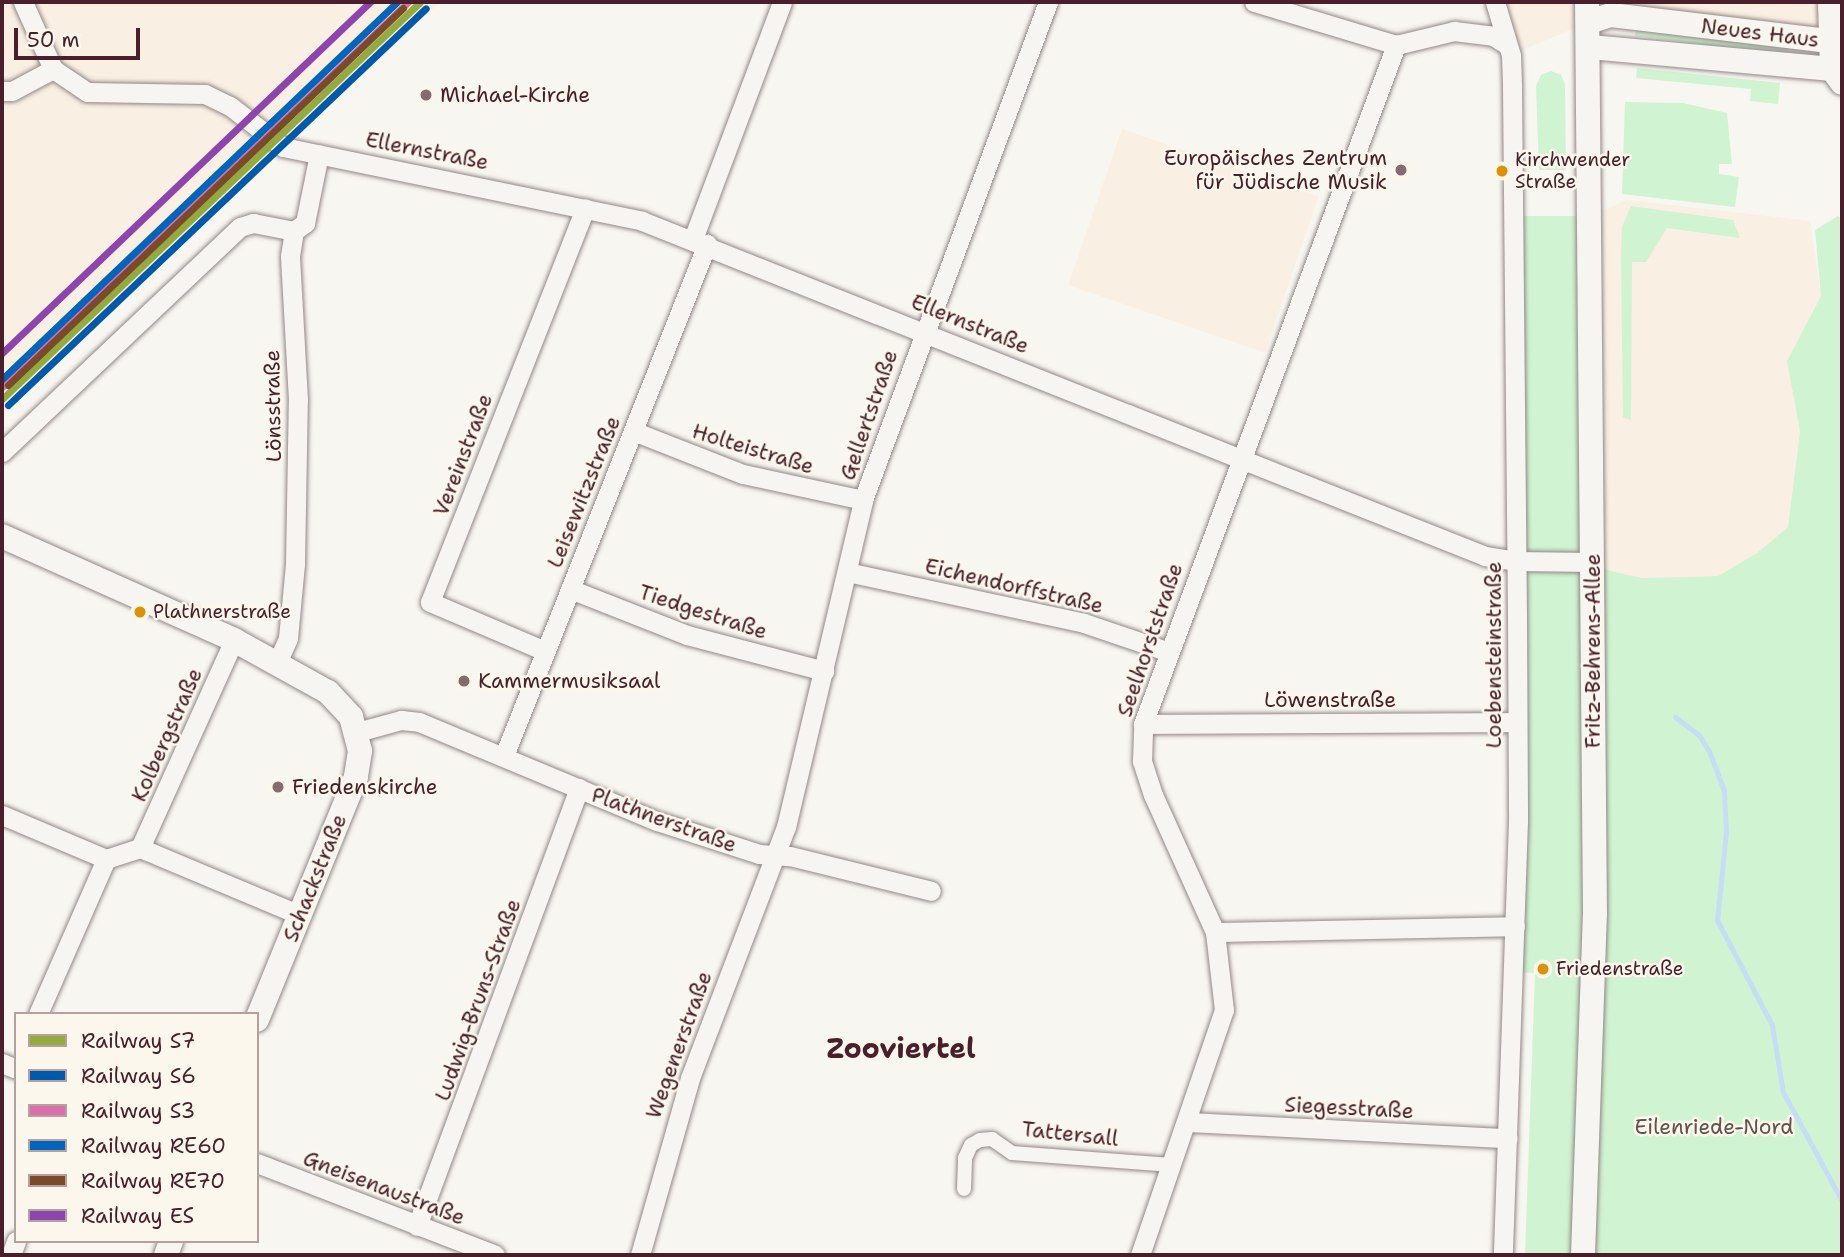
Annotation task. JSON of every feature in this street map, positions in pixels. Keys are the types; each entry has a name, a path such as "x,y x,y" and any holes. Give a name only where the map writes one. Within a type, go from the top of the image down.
{"street":[{"path":"2,91 12,90 53,69 23,2"},
{"name":"Leisewitzstraße","path":"503,756 633,431 782,2"},
{"name":"Gellertstraße","path":"775,855 824,671 863,500 923,330 1048,2"},
{"path":"1254,2 1396,45 1454,31 1493,36 1508,49"},
{"path":"1495,2 1508,49"},
{"path":"1829,41 1830,2"},
{"name":"Neues Haus","path":"1588,12 1829,41 1837,76 1590,47"},
{"name":"Fritz-Behrens-Allee","path":"1583,1255 1595,915 1588,12"},
{"name":"Seelhorststraße","path":"1140,1255 1188,1122 1224,1010 1222,963 1215,932 1153,795 1142,761 1143,723 1396,45"},
{"name":"Loebensteinstraße","path":"1503,1255 1515,926 1517,722 1508,49"},
{"name":"Ellernstraße","path":"53,69 87,92 219,99 283,147 585,208 700,241 1485,556 1516,561 1593,562"},
{"name":"Lönsstraße","path":"276,663 288,638 295,565 298,400 290,256 294,231 304,223 319,154"},
{"name":"Vereinstraße","path":"545,651 430,602 585,208"},
{"path":"2,452 240,227 253,223 294,231"},
{"name":"Holteistraße","path":"633,431 743,474 863,500"},
{"path":"2,537 234,640 276,663 328,692 351,717 357,732"},
{"name":"Eichendorffstraße","path":"847,572 1084,623 1168,652"},
{"name":"Tiedgestraße","path":"570,589 687,635 824,671"},
{"name":"Kolbergstraße","path":"140,848 234,640"},
{"name":"Plathnerstraße","path":"357,732 401,720 419,722 657,821 775,855 931,891"},
{"name":"Löwenstraße","path":"1143,723 1517,722"},
{"name":"Schackstraße","path":"259,1015 356,778 360,751 357,732"},
{"name":"Ludwig-Bruns-Straße","path":"417,1226 579,788"},
{"path":"2,815 106,859 140,848 300,915"},
{"name":"Wegenerstraße","path":"640,1255 675,1122 775,855"},
{"path":"39,1012 106,859"},
{"path":"1215,932 1515,926"},
{"name":"Siegesstraße","path":"1188,1122 1508,1138"},
{"name":"Tattersall","path":"964,1189 965,1158 971,1145 980,1140 992,1139 1012,1153 1172,1165"},
{"name":"Gneisenaustraße","path":"259,1164 495,1255"}],"shaded area":[{"path":"2,2 440,2 2,416"},
{"path":"1495,2 1830,2 1829,41 1589,22 1511,55"},
{"path":"1122,129 1319,197 1265,353 1068,285"},
{"path":"1628,200 1810,221 1821,296 1787,361 1800,432 1788,527 1757,553 1718,576 1643,578 1610,571 1593,562 1590,216"}],"green space":[{"path":"1636,28 1789,47 1788,55 1635,36"},
{"path":"1637,68 1780,83 1778,104 1750,101 1751,89 1636,78"},
{"path":"1551,71 1561,75 1565,85 1566,170 1539,170 1536,86 1541,75"},
{"path":"1625,102 1683,103 1727,113 1732,164 1719,164 1719,174 1739,177 1735,207 1622,194"},
{"path":"1631,206 1733,220 1740,238 1667,228 1646,262 1632,262 1631,420 1623,417 1621,256 1622,227"},
{"name":"Eilenriede-Nord","path":"1512,216 1590,216 1593,561 1610,571 1643,578 1718,576 1757,553 1788,527 1800,432 1787,361 1821,296 1815,230 1838,216 1842,219 1842,1255 1525,1255 1535,973 1514,972"}],"waterway":[{"path":"1675,717 1699,735 1709,751 1724,791 1726,832 1717,920 1772,1025 1783,1092 1842,1201"}],"rail line":[{"name":"ES","path":"2,353 370,2"},
{"name":"RE60","path":"2,379 397,2"},
{"name":"S3","path":"2,387 408,2"},
{"name":"S7","path":"2,399 420,2"},
{"name":"RE70","path":"8,385 403,8"},
{"name":"S6","path":"8,405 426,8"}],"place":[{"name":"Michael-Kirche","path":"426,95"},
{"name":"Europäisches Zentrum für Jüdische Musik","path":"1401,170"},
{"name":"Kirchwender Straße","path":"1502,171"},
{"name":"Plathnerstraße","path":"140,612"},
{"name":"Kammermusiksaal","path":"464,681"},
{"name":"Friedenskirche","path":"278,787"},
{"name":"Friedenstraße","path":"1543,969"}],"district":[{"name":"Zooviertel","path":"901,1048"}]}
